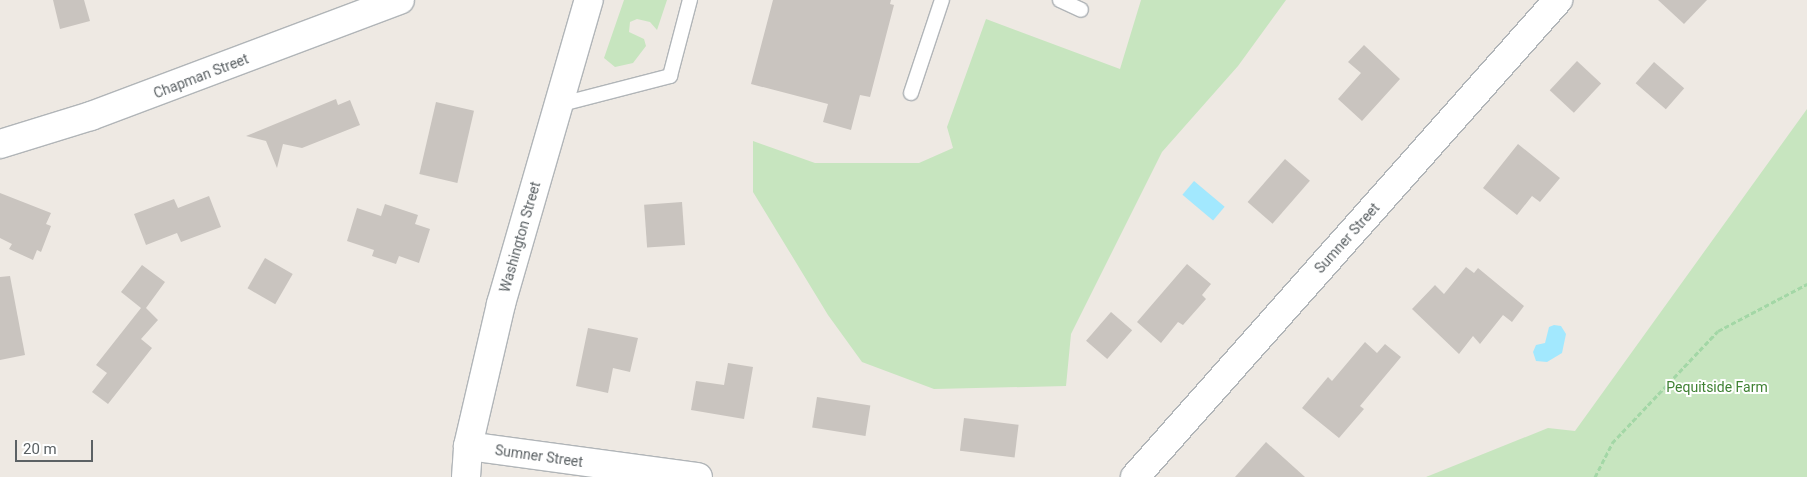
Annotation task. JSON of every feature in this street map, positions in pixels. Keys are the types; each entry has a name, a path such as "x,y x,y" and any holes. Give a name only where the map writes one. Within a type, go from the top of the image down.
{"street":[{"name":"Chapman Street","path":"0,144 92,116 400,0"},
{"name":"Washington Street","path":"466,477 468,446 501,304 588,0"},
{"name":"Sumner Street","path":"1135,477 1558,0"},
{"name":"Sumner Street","path":"468,446 698,477"}],"lane":[{"path":"558,105 670,76 690,0"},
{"path":"911,93 942,0"},
{"path":"1060,0 1081,10"}],"path":[{"path":"1594,477 1612,443 1718,332 1807,284"}],"green space":[{"path":"624,0 667,0 657,30 650,22 637,19 630,22 629,32 644,39 646,46 633,63 615,67 604,58"},
{"path":"1141,0 1286,0 1238,66 1162,152 1071,334 1066,386 934,389 862,362 828,315 753,192 753,141 815,163 919,163 953,148 947,127 986,19 1120,69"},
{"name":"Pequitside Farm","path":"1807,109 1807,477 1426,477 1548,428 1575,431"}],"water":[{"path":"1194,181 1225,207 1213,221 1182,195"},
{"path":"1554,325 1561,326 1566,334 1562,353 1547,362 1536,361 1533,352 1536,345 1545,343 1549,327"}],"building":[{"path":"53,0 84,0 90,21 60,29"},
{"path":"773,0 891,0 890,4 894,5 870,97 860,95 851,130 823,122 828,104 751,84"},
{"path":"1658,0 1707,0 1684,24"},
{"path":"1364,45 1400,79 1362,121 1338,99 1361,73 1348,62"},
{"path":"1577,61 1601,84 1574,113 1550,90"},
{"path":"1654,62 1684,88 1666,109 1636,83"},
{"path":"336,99 338,105 350,100 360,125 302,148 283,144 277,168 266,141 246,136"},
{"path":"436,102 474,111 457,183 419,174"},
{"path":"1518,144 1560,178 1540,202 1532,196 1517,215 1483,188"},
{"path":"1285,159 1310,181 1273,224 1248,202"},
{"path":"0,193 51,213 46,224 51,226 41,252 37,250 33,260 9,249 12,244 0,238"},
{"path":"209,196 221,227 181,242 177,233 146,245 134,214 174,199 178,208"},
{"path":"682,202 685,245 647,248 644,205"},
{"path":"385,204 418,215 415,224 430,229 419,263 399,256 396,264 372,256 374,250 347,241 357,208 381,216"},
{"path":"265,258 293,274 275,304 248,288"},
{"path":"1187,264 1211,284 1202,295 1206,299 1183,325 1178,322 1161,343 1137,322"},
{"path":"142,265 165,282 146,308 158,320 141,339 152,348 108,404 92,392 107,373 96,365 141,308 121,292"},
{"path":"1466,267 1474,273 1478,268 1524,306 1512,322 1503,315 1480,344 1473,336 1459,354 1412,309 1435,285 1444,294"},
{"path":"10,276 25,355 0,360 0,277"},
{"path":"1111,312 1132,330 1107,359 1086,341"},
{"path":"588,328 638,338 630,372 613,368 608,393 576,386"},
{"path":"1365,342 1377,353 1385,344 1401,357 1360,406 1364,409 1339,438 1302,408 1328,377 1332,381"},
{"path":"728,363 753,367 744,419 691,410 696,381 724,385"},
{"path":"817,397 870,405 865,436 812,428"},
{"path":"964,418 1019,425 1015,457 960,451"},
{"path":"1266,442 1305,477 1235,477"}]}
